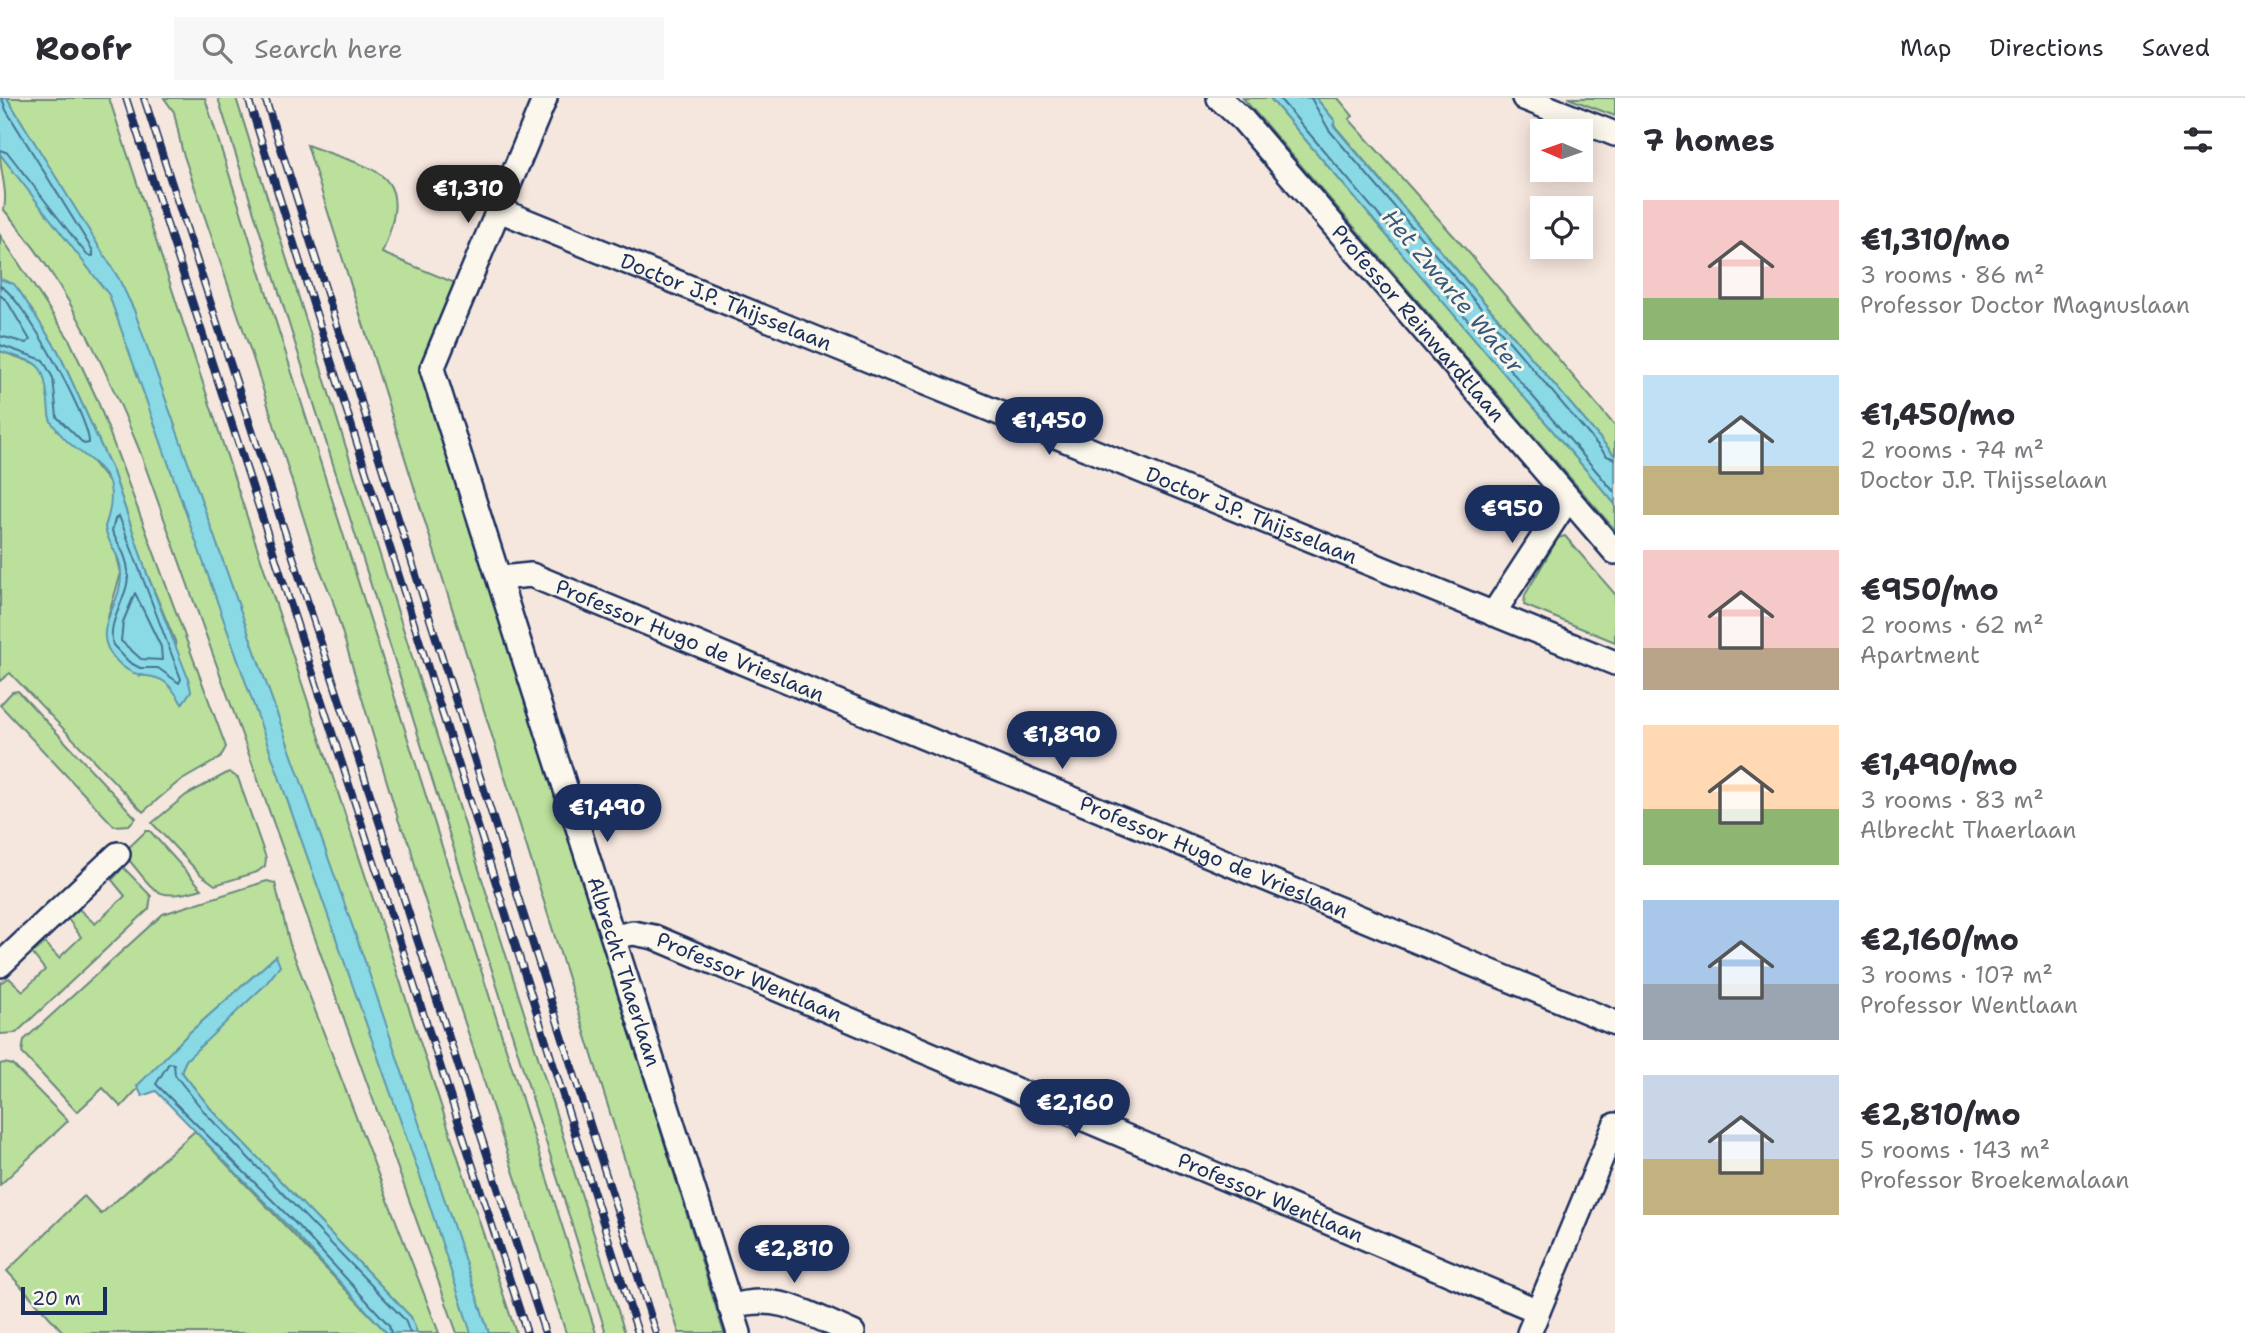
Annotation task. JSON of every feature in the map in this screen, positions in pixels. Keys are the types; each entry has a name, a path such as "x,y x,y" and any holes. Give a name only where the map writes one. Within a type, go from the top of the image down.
{"street":[{"path":"499,210 545,98"},
{"name":"Professor Reinwardtlaan","path":"1219,98 1244,120 1615,552"},
{"path":"1524,98 1615,134"},
{"name":"Albrecht Thaerlaan","path":"499,210 432,369 739,1333"},
{"name":"Doctor J.P. Thijsselaan","path":"499,210 1615,663"},
{"path":"1493,614 1568,499"},
{"name":"Professor Hugo de Vrieslaan","path":"500,578 531,575 1615,1023"},
{"path":"0,965 118,854"},
{"name":"Professor Wentlaan","path":"614,937 633,933 653,937 1538,1311"},
{"path":"1529,1333 1615,1125"},
{"path":"730,1307 752,1300 772,1300 853,1333"}],"green space":[{"path":"7,98 109,98 516,1333 457,1333 139,449 81,324 46,265 4,210 0,154 108,292 84,224"},
{"path":"164,98 205,98 596,1333 566,1333 419,882 410,845 399,822 332,598 319,567 255,364 182,150 174,112"},
{"path":"218,98 236,98 625,1333 606,1333"},
{"path":"1243,98 1270,98 1615,504 1615,530"},
{"path":"1316,98 1338,98 1353,116 1349,119 1470,254 1615,426 1615,456 1333,124 1335,121"},
{"path":"1568,98 1615,98 1615,116"},
{"path":"307,145 370,168 383,177 392,188 395,204 392,225 382,253 455,283 421,366 724,1333 679,1333"},
{"path":"0,235 69,339 97,399 226,747 220,758 177,783 143,812 10,673 0,681 0,351 37,364 43,371 87,455 111,485 111,510 105,527 116,552 121,573 108,617 139,676 153,676 165,681 182,703 175,641 147,574 113,472 58,351 20,292 13,284 0,279"},
{"path":"1565,536 1615,594 1615,642 1524,605 1525,595 1558,538"},
{"path":"18,691 136,818 129,825 114,826 0,705 12,692"},
{"path":"229,772 238,778 266,858 265,866 257,872 215,885 200,874 152,823 186,795"},
{"path":"146,831 150,831 202,889 173,895 163,894 149,884 123,853"},
{"path":"120,864 151,896 149,909 16,1033 0,1034 0,983 9,978 23,991 45,970 32,953 45,943 59,958 81,937 68,919 79,909 95,924 125,896 112,880 121,870"},
{"path":"267,881 275,883 290,945 439,1333 417,1333 411,1317 211,1109 181,1071 186,1060 276,956 189,1033 121,1107 103,1088 77,1112 22,1053 24,1040 163,914"},
{"path":"0,1064 13,1065 68,1121 0,1185"},
{"path":"195,1131 387,1333 64,1333 7,1271 84,1196 101,1214"}],"water":[{"path":"0,98 7,98 119,279 134,310 368,970 489,1333 471,1333 421,1179 109,295 0,154"},
{"name":"Het Zwarte Water","path":"1270,98 1316,98 1335,121 1333,125 1615,456 1615,504"},
{"path":"0,279 14,284 58,351 113,472 147,574 188,678 191,691 182,704 166,683 131,672 122,666 106,642 105,631 117,598 121,572 119,560 105,527 110,505 110,488 106,476 98,466 63,437 52,423 44,378 37,365 0,351"},
{"path":"276,956 280,966 265,985 186,1060 181,1071 211,1109 411,1317 417,1333 387,1333 291,1229 156,1091 142,1096 137,1086 189,1033"}],"railway":[{"path":"126,98 527,1333"},
{"path":"144,98 545,1333"},
{"path":"248,98 638,1333"},
{"path":"265,98 656,1333"}]}
